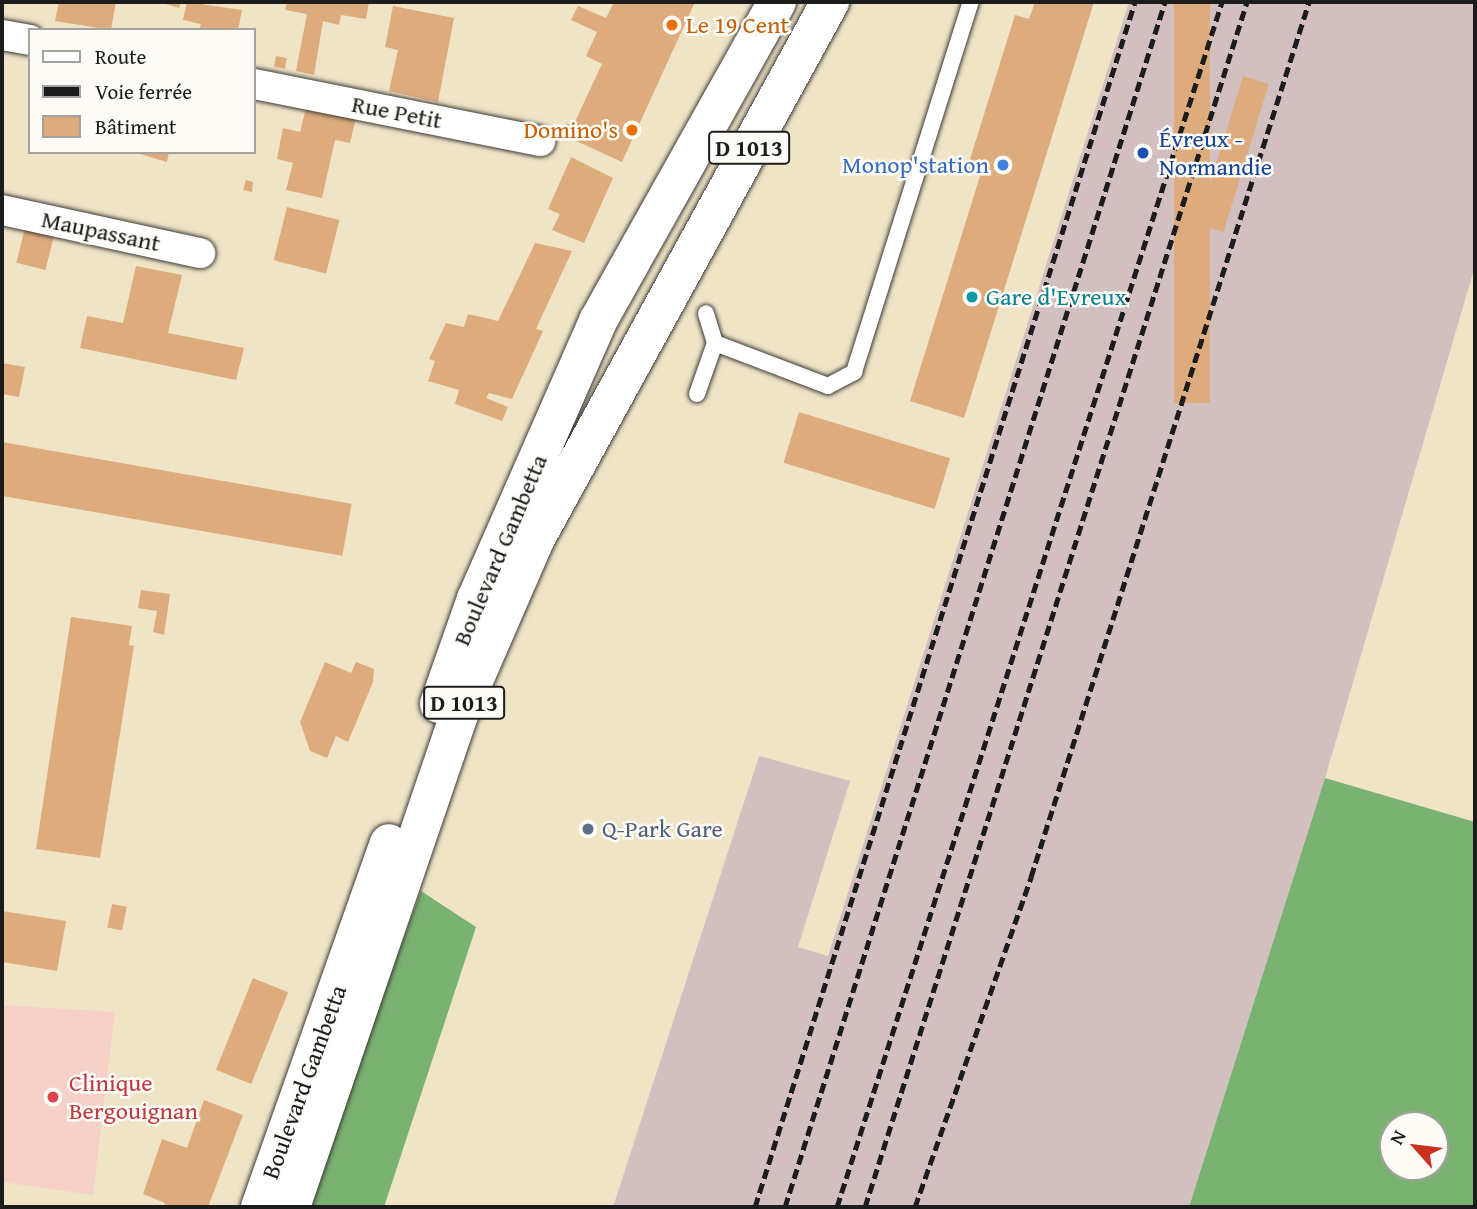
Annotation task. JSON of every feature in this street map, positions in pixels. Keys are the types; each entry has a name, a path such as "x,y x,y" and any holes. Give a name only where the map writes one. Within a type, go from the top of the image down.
{"main road":[{"name":"Boulevard Gambetta","path":"260,1207 476,599 606,304 777,2"},
{"path":"667,294 656,273 664,240 751,79 783,2"},
{"name":"D 1013","path":"292,1207 459,715 534,540 667,294 831,2"}],"street":[{"path":"2,35 28,40"},
{"name":"Rue Petit","path":"256,84 540,141"},
{"name":"Maupassant","path":"2,210 200,253"}],"lane":[{"path":"715,342 828,386 854,372 971,2"},
{"path":"697,394 715,342 706,313"}],"shaded area":[{"path":"1129,2 1475,2 1475,266 1325,778 1189,1207 613,1207 759,756 850,781 798,947 828,956"},
{"name":"Clinique Bergouignan","path":"2,1005 115,1012 93,1195 2,1182"}],"green space":[{"path":"1325,778 1475,822 1475,1207 1189,1207"},
{"path":"421,891 476,927 384,1207 304,1207"}],"building":[{"path":"59,2 116,2 111,28 55,21"},
{"path":"159,2 181,2 179,8"},
{"path":"187,2 242,10 238,28 200,28 201,24 183,20"},
{"path":"287,2 369,2 366,19 341,15 339,25 323,21 314,75 296,71 307,14 285,10"},
{"path":"614,2 695,2 622,162 561,134 567,123 573,126 602,64 586,56 597,32 571,20 578,6 606,18"},
{"name":"Gare d'Evreux","path":"1035,2 1094,2 964,418 910,401 980,176 966,172 1015,15 1029,19"},
{"path":"1174,2 1210,2 1210,403 1174,403"},
{"path":"393,6 454,18 438,102 389,91 398,50 385,47"},
{"path":"276,56 287,58 285,69 274,67"},
{"path":"1243,76 1269,84 1224,232 1198,224"},
{"path":"306,108 356,118 350,143 335,140 322,198 286,190 293,163 277,159 283,128 300,132"},
{"path":"140,154 169,154 167,162"},
{"path":"571,157 613,178 584,243 552,230 560,214 548,209"},
{"path":"246,180 253,182 252,192 243,190"},
{"path":"287,207 339,220 326,273 274,260"},
{"path":"26,224 55,231 45,270 16,263"},
{"path":"535,243 572,251 536,329 543,331 512,399 489,393 486,398 508,407 502,421 455,404 459,390 428,381 435,361 429,359 446,323 464,327 468,314 498,321"},
{"path":"136,266 182,275 168,333 244,348 236,380 80,348 87,316 123,323"},
{"path":"2,363 25,367 19,397 2,394"},
{"path":"799,412 950,458 935,509 784,463"},
{"path":"2,442 352,504 342,556 2,496"},
{"path":"141,590 170,594 164,635 153,632 157,611 138,608"},
{"path":"71,617 132,626 129,645 134,646 100,858 36,849"},
{"path":"325,662 351,673 356,662 374,669 373,682 348,742 336,736 327,758 310,751 300,722"},
{"path":"112,904 127,907 122,930 107,928"},
{"path":"2,911 66,921 57,971 2,962"},
{"path":"253,978 288,992 251,1084 216,1070"},
{"path":"204,1100 243,1115 208,1207 164,1207 165,1203 143,1194 162,1139 187,1148"}],"railway":[{"path":"755,1207 1135,2"},
{"path":"785,1207 1165,2"},
{"path":"837,1207 1222,2"},
{"path":"865,1207 1247,2"},
{"path":"915,1207 1031,877 1309,2"}],"place":[{"name":"Le 19 Cent","path":"672,25"},
{"name":"Domino's","path":"632,130"},
{"name":"Évreux - Normandie","path":"1143,153"},
{"name":"Monop'station","path":"1003,165"},
{"name":"Gare d'Evreux","path":"972,297"},
{"name":"Q-Park Gare","path":"588,829"},
{"name":"Clinique Bergouignan","path":"53,1097"}]}
